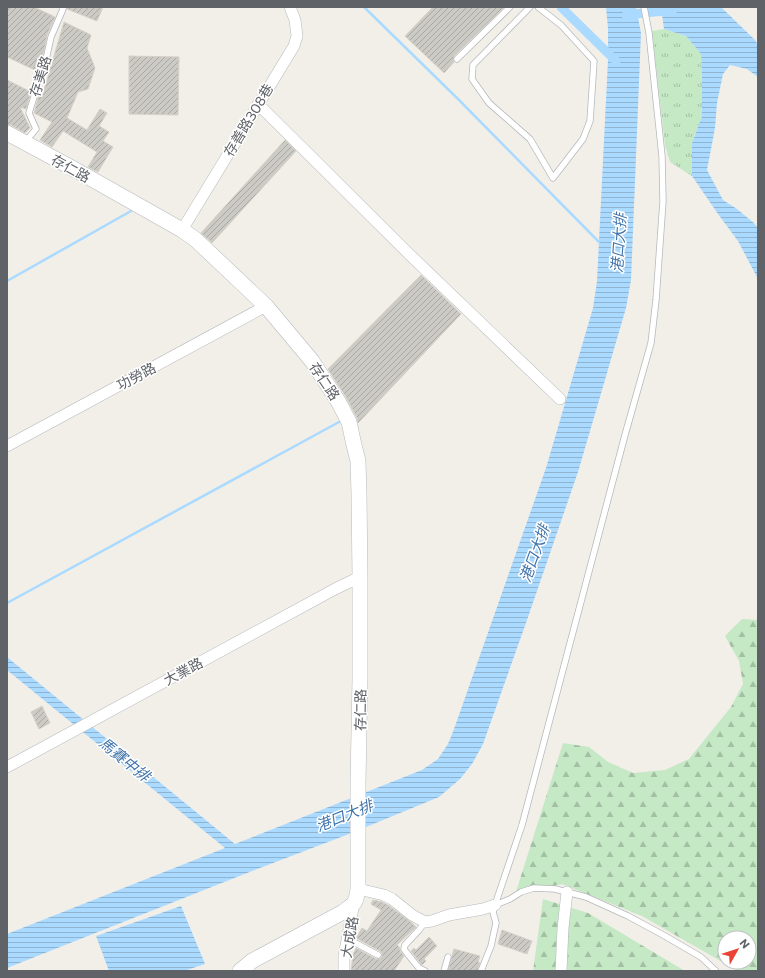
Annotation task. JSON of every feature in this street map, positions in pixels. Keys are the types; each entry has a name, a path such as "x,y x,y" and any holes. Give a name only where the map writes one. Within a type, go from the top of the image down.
{"street":[{"name":"存善路308巷","path":"182,230 294,46 297,36 295,20 290,7"},
{"path":"258,104 409,254 560,399"},
{"name":"存仁路","path":"7,133 182,230 195,239 266,306 312,361 338,401 349,422 358,461 359,494 359,832 356,896"},
{"name":"功勞路","path":"7,446 266,306"},
{"name":"大業路","path":"7,767 335,589 360,577"},
{"path":"561,971 563,928 567,892"},
{"path":"240,971 252,961 343,912 356,896 384,895 392,899 412,915 425,922 449,915 483,909 494,905"},
{"name":"大成路","path":"344,971 344,956 356,896"}],"lane":[{"name":"存美路","path":"25,142 36,129 29,113 51,37 63,9 62,7"},
{"path":"457,59 510,7"},
{"path":"530,7 473,65 472,80 489,103 530,139 553,178 583,139 590,120 594,61 561,25 538,7"},
{"path":"481,971 491,946 496,923 493,912 494,905 522,825 625,435 651,343 656,300 663,201 662,156 649,33 644,7"},
{"path":"494,905 510,899 521,892 534,888 555,889 586,897 628,916 666,936 701,957 716,971"},
{"path":"425,922 405,945 404,949 419,969 425,971"},
{"path":"348,939 378,955"},
{"path":"444,971 448,956"}],"green space":[{"path":"664,29 686,36 701,54 702,116 692,143 692,176 670,162 665,145 652,31"},
{"path":"742,619 758,620 758,971 736,970 757,970 757,930 717,930 717,959 642,916 562,884 515,895 563,743 589,747 608,762 633,773 665,770 689,759 731,707 743,684 739,661 725,636"},
{"path":"543,899 588,913 685,971 533,971"}],"water":[{"name":"馬賽中排","path":"606,7 636,7 641,33 631,280 626,308 578,472 483,744 472,764 460,779 439,797 349,834 7,968 7,934 225,848 7,670 7,657 235,844 422,770 438,759 448,744 546,468 593,308 597,281 608,60 608,28"},
{"path":"661,7 721,7 755,40 758,45 758,77 747,69 730,65 723,74 707,170 723,200 737,209 758,228 758,279 738,241 692,176 692,143 702,116 701,54 686,36 664,29"},
{"path":"181,906 205,964 184,971 109,971 96,936"}],"building":[{"path":"7,7 34,7 55,17 47,35 44,51 35,70 7,57"},
{"path":"67,7 103,7 97,21 67,9"},
{"path":"433,7 504,7 454,56 454,62 444,73 405,36"},
{"path":"64,22 91,35 87,48 95,68 88,89 78,92 67,118 87,130 100,109 107,113 99,126 109,132 103,141 113,147 98,172 88,167 97,152 63,131 52,147 40,140 52,122 34,113 39,95 42,97"},
{"path":"129,56 179,57 178,115 129,114"},
{"path":"7,80 31,92 26,109 20,107 30,128 25,133 7,124"},
{"path":"285,140 296,151 212,243 201,233"},
{"path":"421,275 461,314 358,423 346,397 328,369"},
{"path":"42,706 50,723 39,729 31,712"},
{"path":"373,900 388,905 416,927 397,945 404,956 394,971 351,971 353,955 356,948 376,959 380,959 382,957 382,953 380,951 356,938 362,928 367,931 381,910 371,904"},
{"path":"502,930 532,941 527,954 498,944"},
{"path":"429,937 437,946 424,959 426,961 422,965 411,951 414,948 416,950"},
{"path":"454,949 480,956 478,962 480,963 477,971 448,971"}],"waterway":[{"path":"364,7 458,99 599,242"},
{"path":"561,7 616,61"},
{"name":"港口大排","path":"626,15 673,10"},
{"path":"7,281 131,211"},
{"path":"7,603 339,422"}]}
